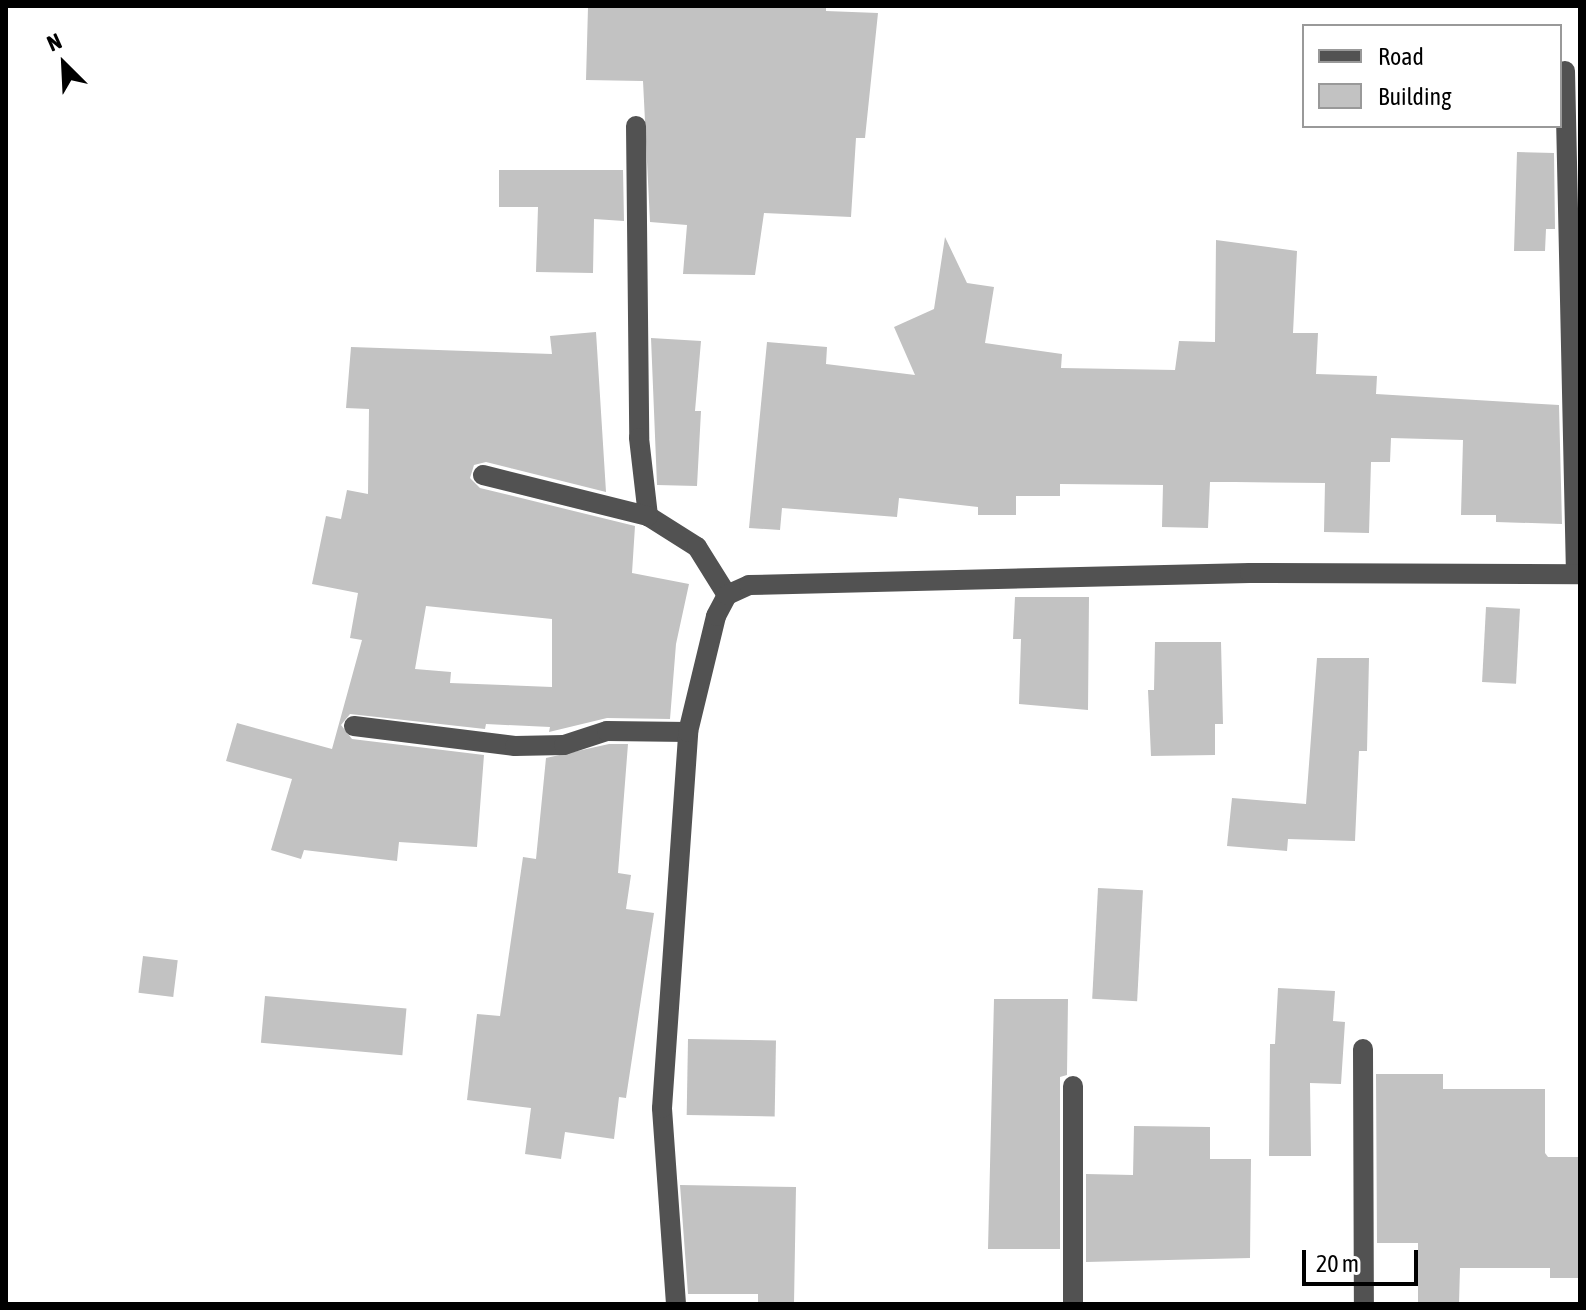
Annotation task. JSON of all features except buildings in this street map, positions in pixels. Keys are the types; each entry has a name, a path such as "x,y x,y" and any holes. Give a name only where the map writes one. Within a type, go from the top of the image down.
{"street":[{"path":"676,1304 662,1108 688,732 716,616 727,595 749,585 1250,573 1578,574 1565,71"},
{"path":"636,126 639,438 648,516"},
{"path":"483,475 648,516 697,547 727,595"},
{"path":"354,726 515,746 564,745 607,731 688,732"},
{"path":"1363,1049 1364,1304"},
{"path":"1073,1086 1073,1304"}]}
